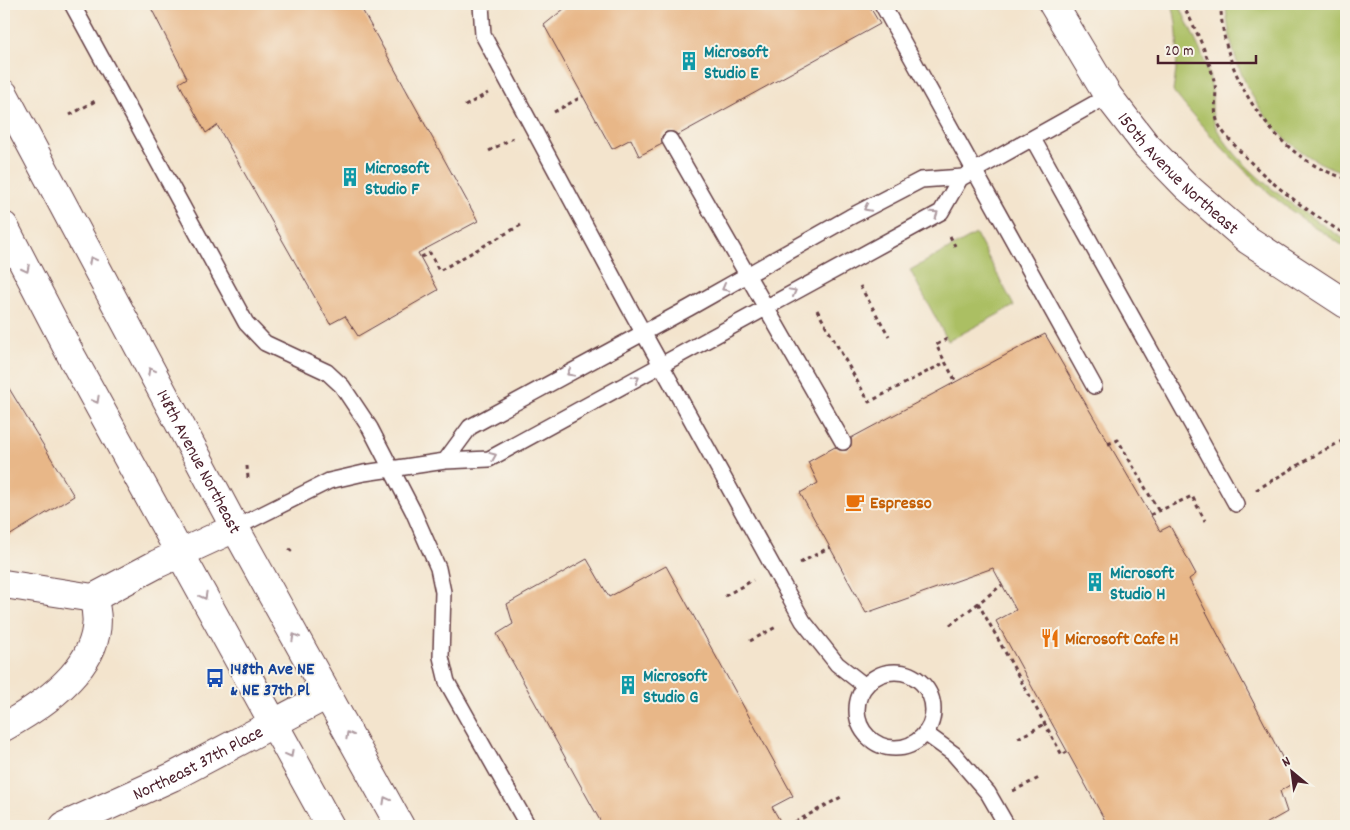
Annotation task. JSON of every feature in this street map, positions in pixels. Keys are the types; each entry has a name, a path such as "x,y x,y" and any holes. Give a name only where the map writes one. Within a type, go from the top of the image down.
{"main road":[{"name":"150th Avenue Northeast","path":"1054,4 1108,96 1146,145 1207,205 1248,240 1346,304"},
{"name":"148th Avenue Northeast","path":"4,94 235,528 400,826"},
{"path":"4,226 72,357 330,826"},
{"path":"4,584 93,598 235,528"},
{"path":"4,727 37,708 70,681 84,660 94,636 98,614 93,598"},
{"name":"Northeast 37th Place","path":"64,826 172,777 327,695"}],"lane":[{"path":"72,4 246,323 265,343 327,372 342,386 370,428 438,568 443,592 441,657 447,682 528,826"},
{"path":"481,4 483,35 643,333 803,621 837,664 865,686"},
{"path":"882,4 968,174 1094,386"},
{"path":"445,461 470,427 921,180 968,174 1108,96"},
{"path":"1033,138 1236,504"},
{"path":"670,140 843,442"},
{"path":"235,528 329,481 364,473 445,461 490,459 941,212 968,174"},
{"path":"893,672 907,673 919,679 928,690 933,702 933,716 925,733 916,742 902,747 889,747 876,743 863,730 858,717 859,699 865,686 876,677 893,672"},
{"path":"925,733 954,754 988,793 1007,826"}],"path":[{"path":"1182,4 1212,72 1215,87 1216,115 1220,126 1261,174 1279,190 1310,213 1346,235"},
{"path":"1221,4 1226,41 1232,59 1247,95 1260,117 1292,149 1315,164 1346,178"},
{"path":"465,106 490,92"},
{"path":"70,115 104,96"},
{"path":"554,112 583,96"},
{"path":"489,151 514,138"},
{"path":"421,257 430,253 438,271 521,225"},
{"path":"950,236 955,246"},
{"path":"860,286 889,336"},
{"path":"817,310 870,402 944,363"},
{"path":"947,339 936,345 944,363 956,382"},
{"path":"1262,486 1346,439"},
{"path":"1108,444 1118,440 1158,510"},
{"path":"247,466 248,478"},
{"path":"1150,515 1158,510 1164,511 1192,496 1205,521"},
{"path":"800,564 830,547"},
{"path":"289,549 295,554"},
{"path":"725,596 756,579"},
{"path":"950,625 1002,585"},
{"path":"978,603 1062,755 1067,752"},
{"path":"750,641 781,625"},
{"path":"1018,738 1045,724"},
{"path":"1008,793 1041,776"},
{"path":"788,826 843,796"},
{"path":"1058,826 1066,822"}],"green space":[{"path":"1172,4 1177,4 1183,13 1203,57 1211,84 1212,112 1215,123 1228,146 1242,162 1275,191 1346,240 1346,248 1291,211 1260,185 1196,119 1173,91 1177,47 1175,15"},
{"path":"1226,4 1346,4 1346,173 1320,163 1297,148 1277,130 1260,108 1246,84 1236,58 1229,31"},
{"path":"976,234 1014,306 948,341 910,270"}],"building":[{"name":"Microsoft Studio F","path":"149,4 359,4 478,221 418,253 438,290 358,336 345,316 330,324 217,125 206,133 179,83 187,78"},
{"name":"Microsoft Studio E","path":"570,4 868,4 880,24 678,135 674,132 666,132 662,136 662,144 639,156 631,139 612,149 544,25"},
{"name":"Microsoft Studio H","path":"1045,334 1160,531 1170,526 1196,574 1189,579 1295,782 1280,791 1287,812 1262,826 1108,826 996,621 1016,610 993,568 866,613 800,493 818,483 808,462 835,447 839,450 847,450 851,446 851,438"},
{"path":"4,380 74,496 4,539"},
{"name":"Microsoft Studio G","path":"587,559 609,597 666,566 793,796 772,807 783,826 603,826 497,634 513,624 507,604"}],"place":[{"name":"Microsoft Studio E","path":"689,61"},
{"name":"Microsoft Studio F","path":"350,177"},
{"name":"Espresso","path":"855,502"},
{"name":"Microsoft Studio H","path":"1095,582"},
{"name":"Microsoft Cafe H","path":"1050,638"},
{"name":"148th Ave NE & NE 37th Pl","path":"215,678"},
{"name":"Microsoft Studio G","path":"628,685"}]}
